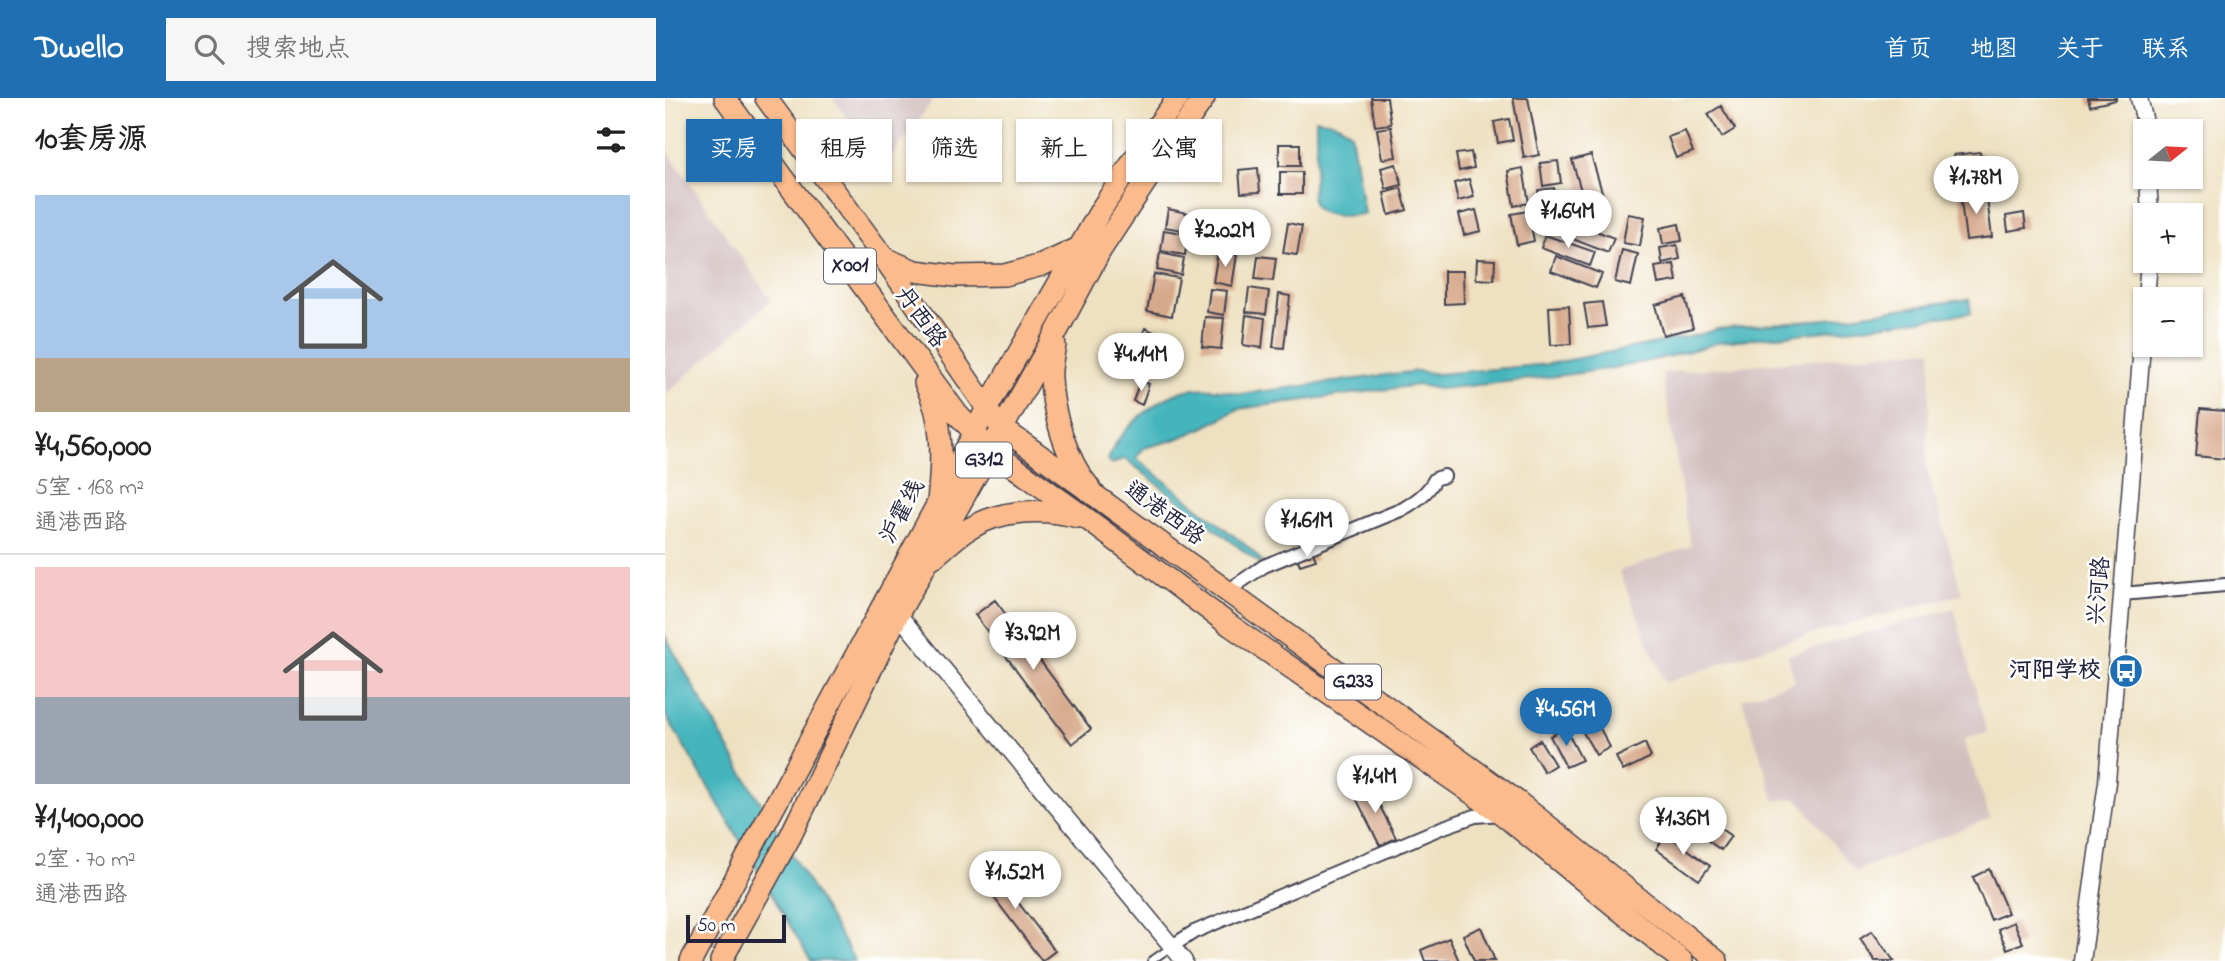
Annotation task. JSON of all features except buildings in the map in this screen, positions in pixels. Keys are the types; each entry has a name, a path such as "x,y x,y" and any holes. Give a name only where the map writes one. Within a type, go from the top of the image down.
{"main road":[{"name":"丹西路","path":"725,98 958,415 975,433"},
{"name":"丹西路","path":"766,98 884,258 987,408"},
{"name":"沪霍线","path":"691,961 987,408 1102,208 1178,98"},
{"name":"沪霍线","path":"721,961 790,837 898,614 1100,251 1205,98"},
{"path":"884,258 915,271 955,276 1005,275 1042,265 1081,247"},
{"path":"898,332 933,398 942,439 938,503"},
{"path":"1056,333 1051,375 1057,416 1075,465 1084,481 1102,502"},
{"name":"通港西路","path":"987,408 1002,428 1518,802 1717,961"},
{"name":"G233","path":"975,433 989,449 1231,626 1502,814 1682,961"},
{"path":"927,562 970,528 1012,513 1056,511 1087,519"}],"street":[{"path":"2139,98 2144,119"},
{"name":"兴河路","path":"2082,961 2107,782 2141,357"},
{"path":"1226,592 1264,566 1403,509 1419,499 1435,479 1444,476"},
{"path":"2122,594 2225,585"},
{"path":"898,614 1184,961"},
{"path":"1173,946 1194,932 1441,828 1475,816 1502,814"}],"lane":[{"path":"1151,961 1173,946"}],"shaded area":[{"path":"833,98 935,98 919,119 906,119 906,137 892,156 892,119 847,119"},
{"path":"665,147 686,177 686,182 689,182 771,300 665,395"},
{"path":"1932,349 1926,465 1962,594 1780,643 1665,683 1619,571 1691,546 1662,373"},
{"path":"1954,608 1987,733 1963,739 1990,818 1855,871 1797,798 1775,801 1742,699 1795,681 1788,655"}],"water":[{"path":"1316,119 1335,123 1351,133 1364,214 1328,214 1316,208 1313,203"},
{"path":"1969,299 1971,313 1720,342 1650,361 1580,373 1438,389 1419,385 1238,409 1203,428 1144,448 1136,458 1248,547 1262,561 1259,563 1127,460 1112,464 1108,461 1120,438 1141,416 1167,398 1192,389 1217,389 1241,394 1417,371 1438,374 1548,364 1717,329 1836,318"},
{"path":"665,636 855,961 811,961 665,714"}],"place":[{"name":"河阳学校","path":"2126,671"}]}
